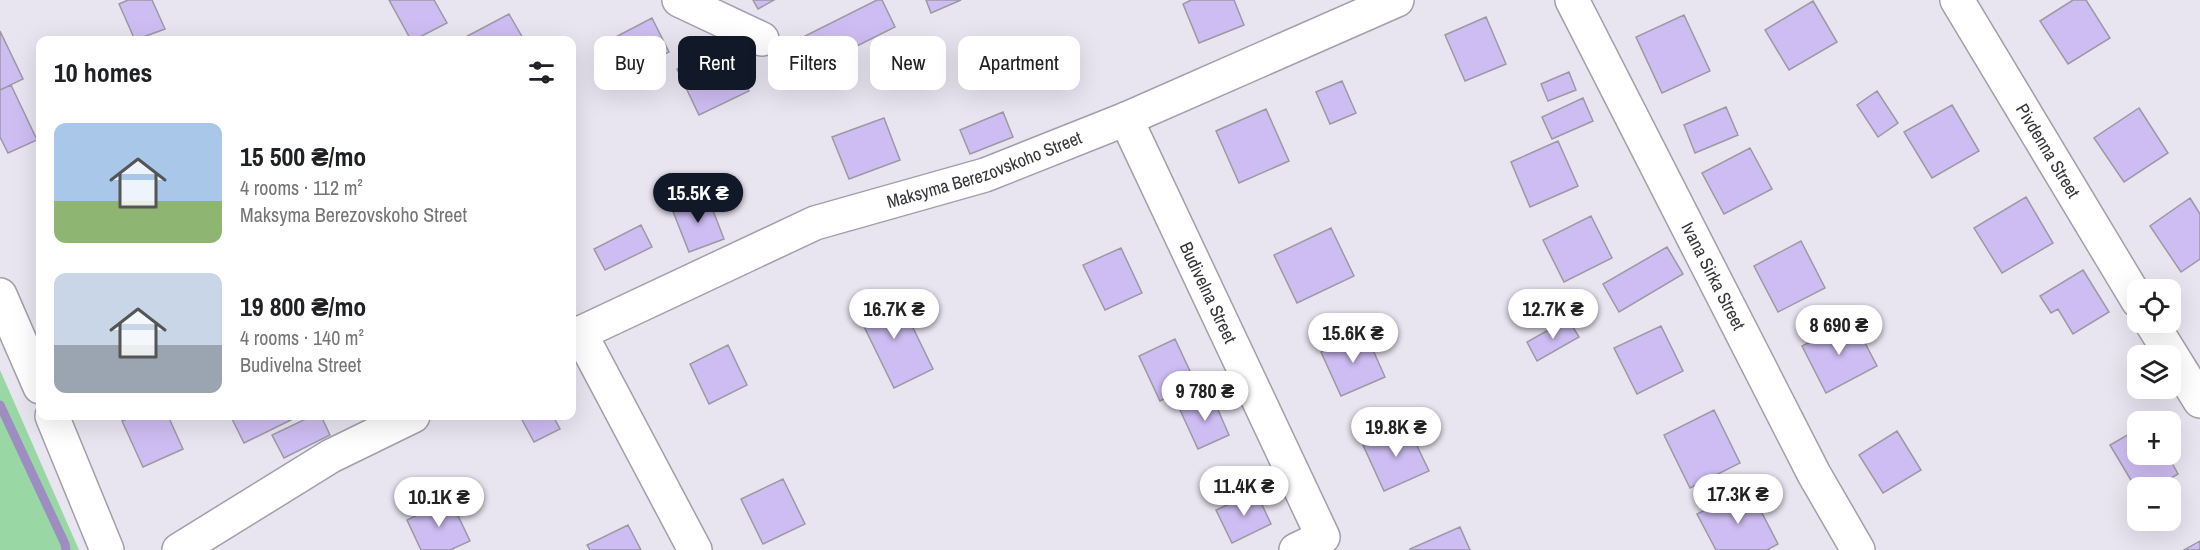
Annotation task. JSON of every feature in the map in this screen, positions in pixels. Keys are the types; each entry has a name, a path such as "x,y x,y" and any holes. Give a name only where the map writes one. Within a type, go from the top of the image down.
{"street":[{"path":"679,0 762,39"},
{"name":"Maksyma Berezovskoho Street","path":"576,335 815,223 984,175 1126,119 1397,0"},
{"name":"Ivana Sirka Street","path":"1572,0 1814,474 1858,550"},
{"name":"Pivdenna Street","path":"1957,0 2127,283"},
{"name":"Budivelna Street","path":"1126,119 1316,546"},
{"path":"0,295 36,378"},
{"path":"2158,333 2200,401"},
{"path":"576,335 695,550"},
{"path":"54,420 107,550"},
{"path":"179,550 331,456 405,420"}],"green space":[{"path":"0,370 79,550 0,550"}],"building":[{"path":"128,0 152,0 165,29 146,36 133,36 119,4"},
{"path":"389,0 434,0 447,23 422,36 409,36"},
{"path":"753,0 774,0 758,9"},
{"path":"877,0 882,0 895,27 877,36 870,36 870,40 858,46 858,36 805,36"},
{"path":"926,0 961,0 931,13"},
{"path":"1191,0 1234,0 1244,25 1199,43 1183,4"},
{"path":"2073,0 2086,0 2110,38 2068,64 2040,21"},
{"path":"1813,1 1837,42 1789,70 1765,30"},
{"path":"509,14 522,36 468,36"},
{"path":"1684,15 1710,71 1662,93 1636,37"},
{"path":"1486,17 1506,64 1465,81 1445,35"},
{"path":"652,18 661,36 617,36"},
{"path":"0,31 23,79 0,90"},
{"path":"1569,72 1576,90 1548,101 1541,84"},
{"path":"1342,81 1356,113 1330,124 1316,92"},
{"path":"11,85 36,138 36,140 8,153 0,137 0,90"},
{"path":"687,90 749,90 749,91 699,115"},
{"path":"1877,91 1898,123 1878,137 1857,105"},
{"path":"1583,98 1593,121 1552,139 1542,117"},
{"path":"1952,105 1979,151 1932,178 1904,132"},
{"path":"1726,107 1738,135 1695,153 1684,125"},
{"path":"2139,108 2168,153 2124,182 2094,138"},
{"path":"1266,109 1289,161 1239,183 1216,131"},
{"path":"1003,112 1013,137 970,154 960,130"},
{"path":"884,118 900,160 849,179 832,137"},
{"path":"1558,141 1578,186 1530,207 1511,162"},
{"path":"1750,148 1772,189 1724,214 1702,173"},
{"path":"707,195 724,239 689,252 672,209"},
{"path":"2026,197 2053,243 2002,273 1974,228"},
{"path":"2190,198 2200,214 2200,259 2181,272 2150,226"},
{"path":"1591,216 1612,258 1564,282 1543,240"},
{"path":"641,225 652,247 605,270 594,249"},
{"path":"1331,228 1354,276 1297,303 1274,255"},
{"path":"1801,241 1825,288 1778,312 1754,266"},
{"path":"1667,247 1683,274 1619,312 1603,284"},
{"path":"1121,248 1142,293 1105,310 1083,265"},
{"path":"2083,270 2109,312 2073,334 2058,309 2051,313 2040,296"},
{"path":"895,291 933,369 894,388 856,310"},
{"path":"1568,319 1579,337 1537,361 1527,342"},
{"path":"1853,320 1877,366 1826,393 1802,346"},
{"path":"1661,326 1683,371 1637,394 1614,348"},
{"path":"1365,332 1385,377 1341,396 1321,352"},
{"path":"1175,339 1196,384 1160,401 1139,356"},
{"path":"728,345 747,385 709,404 690,364"},
{"path":"1212,396 1229,435 1198,449 1180,410"},
{"path":"1714,410 1740,463 1690,488 1664,435"},
{"path":"170,420 183,449 143,467 122,421"},
{"path":"232,420 291,420 244,443"},
{"path":"304,420 323,420 330,435 284,458 272,435"},
{"path":"522,420 555,420 560,429 534,442"},
{"path":"1407,425 1429,471 1384,491 1363,445"},
{"path":"1897,431 1921,470 1883,493 1859,455"},
{"path":"2127,435 2127,465 2173,465 2178,474 2173,477 2129,477 2110,445"},
{"path":"783,479 805,524 763,544 741,499"},
{"path":"1749,488 1778,544 1767,550 1716,550 1697,514"},
{"path":"1256,492 1271,524 1232,543 1216,510"},
{"path":"450,499 470,541 450,550 421,550 407,520"},
{"path":"628,525 641,550 590,550 587,545"},
{"path":"1460,527 1470,550 1410,550 1410,549"},
{"path":"2200,541 2200,550 2184,550"}],"waterway":[{"path":"0,405 66,550"}]}
